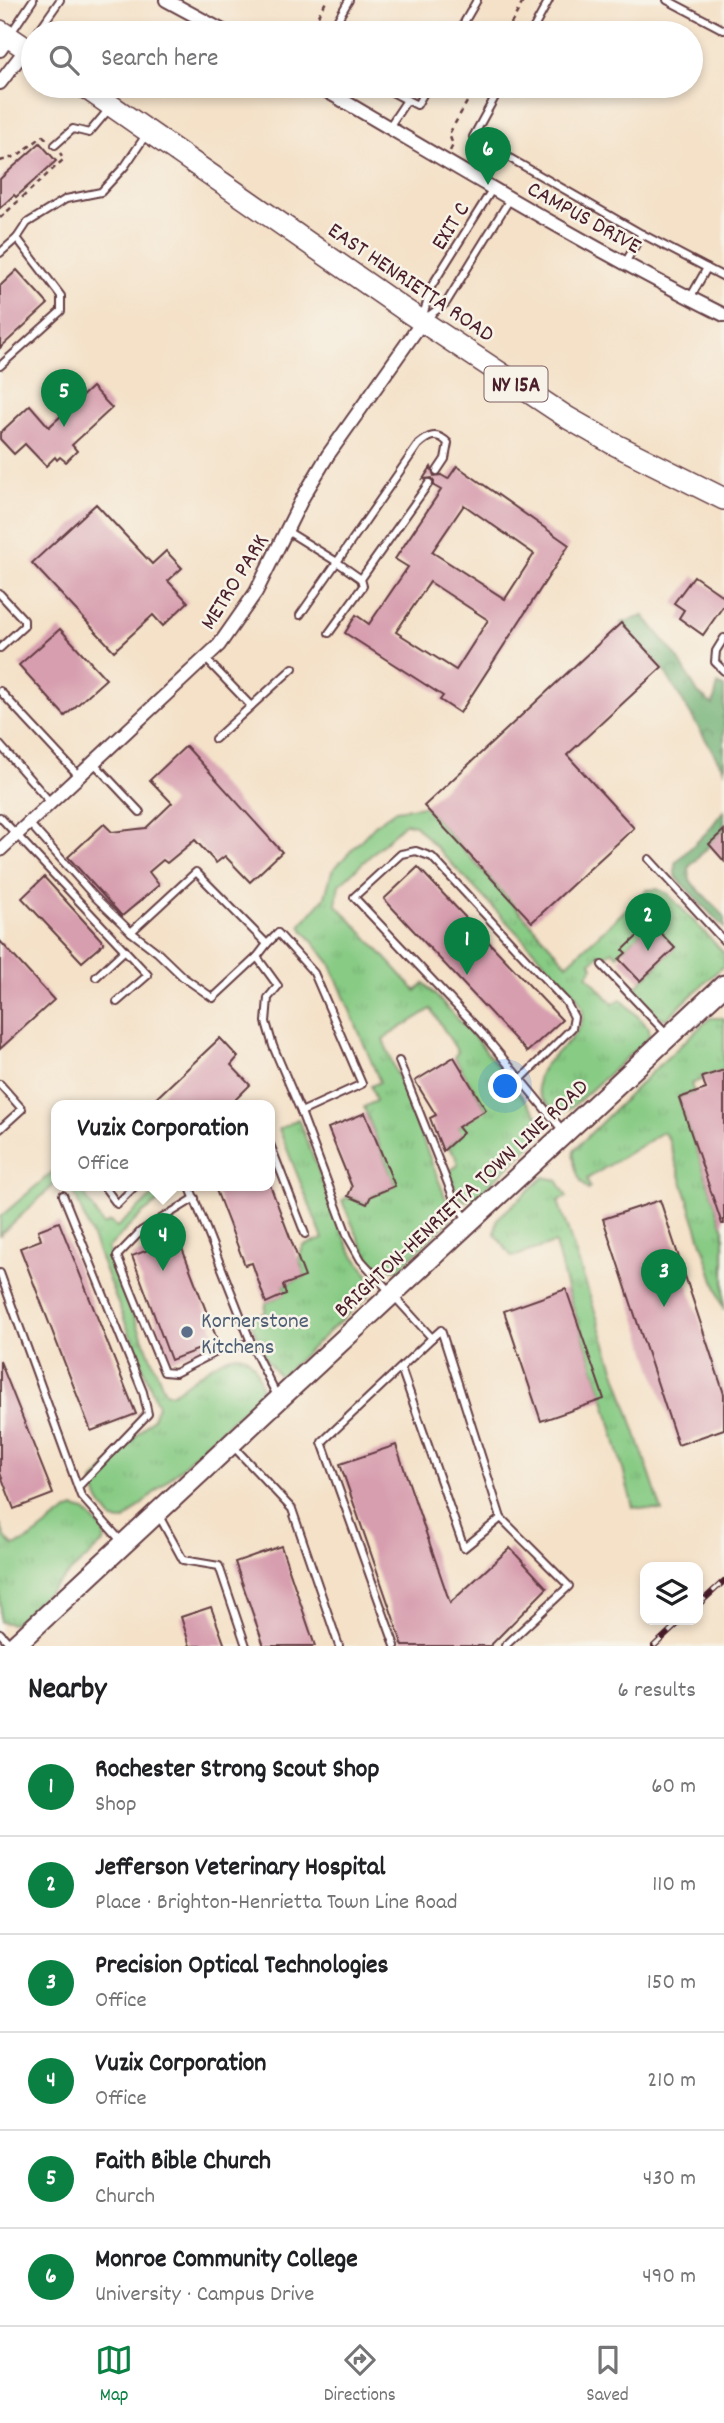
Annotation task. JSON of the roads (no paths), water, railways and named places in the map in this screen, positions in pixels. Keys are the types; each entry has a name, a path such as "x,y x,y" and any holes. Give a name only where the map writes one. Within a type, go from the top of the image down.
{"main road":[{"path":"3,39 21,42"},
{"name":"EAST HENRIETTA ROAD","path":"102,98 422,322 568,418 724,499"}],"street":[{"path":"166,0 205,21"},
{"path":"0,83 21,58"},
{"name":"CAMPUS DRIVE","path":"339,98 493,188 724,315"},
{"name":"METRO PARK","path":"0,850 219,645 256,592 303,497 328,455 422,322"},
{"name":"BRIGHTON-HENRIETTA TOWN LINE ROAD","path":"13,1646 724,985"}],"lane":[{"path":"3,39 33,0"},
{"path":"47,21 60,0"},
{"path":"337,21 349,0"},
{"path":"465,21 477,0"},
{"path":"538,21 549,0"},
{"path":"667,0 724,30"},
{"path":"403,98 417,105 421,98"},
{"path":"494,98 473,136 642,234 724,277"},
{"path":"389,127 407,100"},
{"path":"55,145 74,129 89,133 113,105"},
{"path":"0,253 17,238 27,223 66,199 101,192 125,166 149,130"},
{"name":"EXIT C","path":"422,322 430,288 493,188"},
{"path":"422,322 446,303 511,198"},
{"path":"625,262 642,234"},
{"path":"0,366 61,311 61,296 17,238"},
{"path":"690,298 707,268"},
{"path":"300,615 418,445 434,435 443,437 448,443 445,459 437,471"},
{"path":"361,579 429,483"},
{"path":"287,531 361,579 363,586 329,633"},
{"path":"0,594 24,620 23,626 0,648"},
{"path":"724,638 716,651 715,662 724,671"},
{"path":"205,658 251,706"},
{"path":"215,739 293,668"},
{"path":"0,691 79,776"},
{"path":"0,745 51,803"},
{"path":"93,762 140,812"},
{"path":"0,817 148,975 117,1002"},
{"path":"29,822 95,897 131,932 183,977 213,998 257,957 278,933 314,973 362,1084 301,1112"},
{"path":"520,1080 572,1028 574,1017 566,1002 432,857 416,851 401,854 354,897 482,1033 520,1080 565,1133"},
{"path":"649,859 724,941"},
{"path":"131,932 196,872 267,944"},
{"path":"96,977 125,950"},
{"path":"257,957 278,986 268,998 266,1022 273,1045 348,1237 361,1260 432,1338"},
{"path":"602,965 669,1037"},
{"path":"400,1061 456,1204 470,1221"},
{"path":"0,1084 22,1109 0,1129"},
{"path":"275,1157 305,1234"},
{"path":"107,1191 117,1204 130,1191"},
{"path":"191,1191 251,1343 279,1399"},
{"path":"63,1195 143,1392 148,1414 78,1487"},
{"path":"195,1198 141,1231 117,1256 164,1372 175,1373 222,1349 251,1343"},
{"path":"0,1273 81,1496 124,1543"},
{"path":"395,1646 322,1442 441,1330 501,1518 569,1586 505,1646"},
{"path":"401,1368 464,1548 501,1518"},
{"path":"231,1444 292,1509 339,1646"},
{"path":"157,1512 183,1560 219,1566 246,1646"},
{"path":"0,1633 13,1646"}],"railway":[{"path":"703,1600 724,1581"},
{"path":"654,1646 677,1625"}],"place":[{"name":"Monroe Community College","path":"488,185"},
{"name":"Faith Bible Church","path":"64,427"},
{"name":"Jefferson Veterinary Hospital","path":"648,951"},
{"name":"Rochester Strong Scout Shop","path":"467,975"},
{"name":"Vuzix Corporation","path":"163,1271"},
{"name":"Precision Optical Technologies","path":"664,1307"},
{"name":"Kornerstone Kitchens","path":"187,1332"}]}
